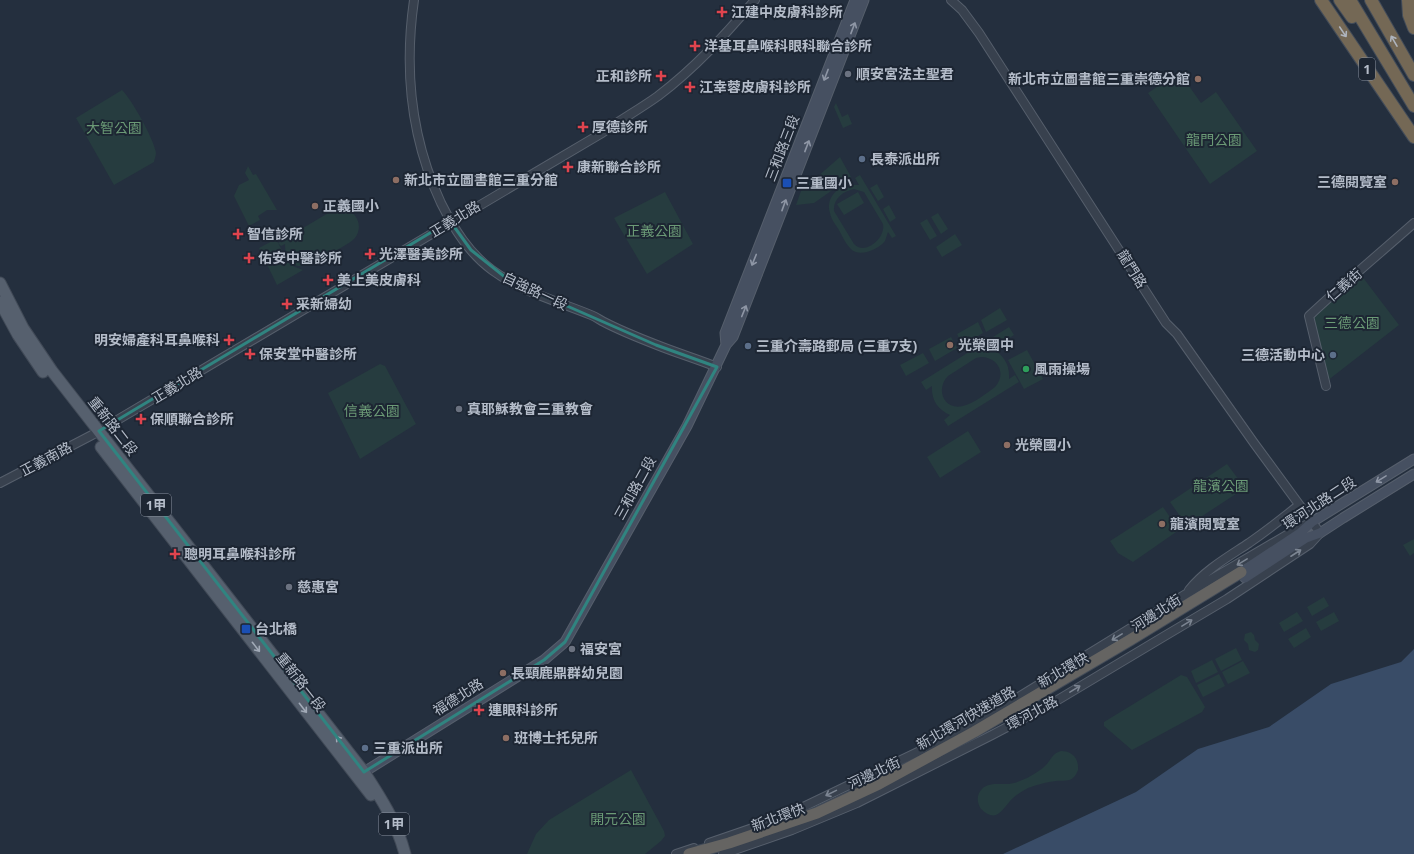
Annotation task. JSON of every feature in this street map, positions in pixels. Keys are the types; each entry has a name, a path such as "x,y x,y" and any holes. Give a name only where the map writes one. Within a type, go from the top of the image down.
{"highway":[{"name":"1","path":"1321,0 1414,137"},
{"path":"1340,0 1406,94"},
{"name":"1","path":"1350,0 1414,106"},
{"path":"1371,0 1414,75"},
{"path":"1408,0 1414,8"},
{"path":"1408,0 1409,15 1414,28"},
{"name":"新北環河快速道路","path":"689,854 729,843 817,813 879,784 974,732 1243,575"},
{"name":"新北環快","path":"716,854 809,822 845,808 884,790 951,753 1137,644 1243,575"}],"main road":[{"name":"三和路三段","path":"779,195 855,0"},
{"name":"三和路三段","path":"792,183 864,0"},
{"name":"三和路二段","path":"565,642 687,426 726,345 733,337 772,239 792,183"},
{"name":"三和路二段","path":"726,345 725,333 779,195"},
{"name":"重新路二段","path":"0,283 15,314 32,343 95,433"},
{"name":"重新路二段","path":"0,302 33,358 95,433 210,581"},
{"name":"環河北路二段","path":"1243,575 1312,522 1414,459"},
{"name":"環河北路二段","path":"1243,575 1306,538 1320,533 1414,474"},
{"name":"重新路一段","path":"210,581 364,772 376,797"},
{"name":"重新路一段","path":"210,581 356,777 376,797"},
{"name":"福德北路","path":"364,772 544,660 565,642"},
{"name":"1甲","path":"376,797 397,854"},
{"name":"1甲","path":"376,797 396,828 404,854"}],"street":[{"name":"自強路一段","path":"414,0 410,26 410,88 420,148 430,176 450,222 471,250 493,270 515,284 542,297 593,315 603,322 656,345 716,367"},
{"name":"正義北路","path":"95,433 602,133 658,96 706,54 729,31 755,0"},
{"name":"龍門路","path":"951,0 962,10 979,33 1166,323 1177,334 1320,533"},
{"name":"仁義街","path":"1326,386 1309,316 1335,291 1364,268 1414,223"},
{"name":"正義南路","path":"0,483 95,433"},
{"name":"河邊北街","path":"1186,594 1194,583 1213,567 1252,541 1299,505"},
{"name":"河邊北街","path":"676,854 776,820 949,737 983,719 1186,594 1297,529 1312,522"},
{"name":"環河北路","path":"723,854 792,830 857,803 1044,707 1227,599 1310,544 1320,533"}],"highlighted area":[{"path":"450,221 471,250 510,281 656,345 717,367 565,642 544,660 364,772 99,431"}],"green space":[{"name":"龍門公園","path":"1179,72 1201,103 1216,92 1257,151 1210,184 1148,93"},
{"name":"大智公園","path":"122,90 142,120 156,154 154,162 114,185 76,118"},
{"path":"836,103 842,117 848,114 852,124 843,128 834,107"},
{"path":"840,157 851,177 814,203 796,205 801,191"},
{"path":"248,166 253,175 256,174 277,210 267,210 258,216 260,220 249,226 234,196 239,185 249,180 245,173"},
{"path":"860,175 896,236 892,238 888,232 885,241 879,247 860,253 852,250 845,242 833,221 829,209 831,197 840,188 846,185 859,185 855,178","holes":["854,189 864,192 883,224 883,229 878,240 869,247 864,248 854,244 834,211 837,199 846,192"]},
{"path":"877,184 884,197 878,201 870,188"},
{"name":"正義公園","path":"665,192 693,244 647,274 614,218"},
{"path":"858,192 864,203 844,215 837,204"},
{"path":"350,200 352,204 346,209 356,217 359,230 355,238 344,246 312,264 301,266 290,262 286,254 285,244 281,246 278,243"},
{"path":"889,205 896,218 890,222 883,209"},
{"path":"938,213 948,229 941,234 931,217"},
{"path":"927,219 937,236 930,240 920,223"},
{"path":"955,234 962,245 942,257 936,247"},
{"path":"276,239 290,265 303,270 277,285 259,248"},
{"name":"三德公園","path":"1361,275 1399,325 1327,381 1312,318"},
{"path":"1000,308 1007,320 986,332 981,320"},
{"path":"978,322 983,333 963,345 957,334"},
{"path":"1009,327 1014,335 992,349 1003,357 1007,365 1009,379 1015,375 1019,382 948,426 944,420 950,415 936,404 932,386 926,390 921,382","holes":["976,358 987,358 992,360 999,367 1000,377 999,382 995,387 967,405 956,407 946,402 942,393 942,387 948,376"]},
{"path":"951,337 957,348 935,361 929,349"},
{"name":"風雨操場","path":"1027,350 1043,379 1024,389 1008,360"},
{"path":"923,353 929,363 906,376 900,365"},
{"name":"信義公園","path":"380,364 385,366 416,424 360,459 328,393"},
{"path":"968,431 981,452 940,478 927,457"},
{"name":"龍濱公園","path":"1227,464 1245,488 1187,526 1170,502"},
{"path":"1163,507 1179,530 1133,562 1118,553 1110,541"},
{"path":"1414,539 1414,553 1410,556 1403,545"},
{"path":"1324,597 1329,606 1312,616 1307,607"},
{"path":"1297,612 1303,621 1284,632 1279,623"},
{"path":"1334,612 1339,621 1321,631 1316,622"},
{"path":"1306,628 1311,637 1294,648 1288,639"},
{"path":"1251,632 1259,644 1258,650 1255,652 1249,650 1248,644 1244,640 1245,634"},
{"path":"1236,648 1242,660 1221,671 1215,659"},
{"path":"1212,660 1218,672 1196,683 1191,671"},
{"path":"1243,661 1250,673 1228,684 1222,672"},
{"path":"1219,674 1225,686 1203,697 1197,685"},
{"path":"1181,675 1187,677 1205,707 1202,712 1132,750 1104,726 1104,722"},
{"path":"1061,751 1068,752 1076,759 1078,770 1072,779 1066,781 1049,782 1028,788 1009,802 1000,813 996,815 987,813 981,809 978,802 978,796 982,789 993,784 1010,784 1018,782 1044,767 1053,756"},
{"name":"開元公園","path":"631,770 664,831 665,836 645,854 527,854 536,834 549,820"}],"water":[{"path":"1414,649 1414,854 1003,854 1136,792 1198,749 1269,727 1331,684 1401,662"}],"place":[{"name":"江建中皮膚科診所","path":"722,12"},
{"name":"洋基耳鼻喉科眼科聯合診所","path":"695,46"},
{"name":"順安宮法主聖君","path":"848,74"},
{"name":"正和診所","path":"661,76"},
{"name":"新北市立圖書館三重崇德分館","path":"1198,79"},
{"name":"江幸蓉皮膚科診所","path":"690,87"},
{"name":"厚德診所","path":"583,127"},
{"name":"長泰派出所","path":"862,159"},
{"name":"康新聯合診所","path":"568,167"},
{"name":"新北市立圖書館三重分館","path":"396,180"},
{"name":"三德閱覽室","path":"1395,182"},
{"name":"三重國小","path":"787,183"},
{"name":"正義國小","path":"315,206"},
{"name":"智信診所","path":"238,234"},
{"name":"光澤醫美診所","path":"370,254"},
{"name":"佑安中醫診所","path":"249,258"},
{"name":"美上美皮膚科","path":"328,280"},
{"name":"采新婦幼","path":"287,304"},
{"name":"明安婦產科耳鼻喉科","path":"229,340"},
{"name":"光榮國中","path":"950,345"},
{"name":"三重介壽路郵局 (三重7支)","path":"748,346"},
{"name":"保安堂中醫診所","path":"250,354"},
{"name":"三德活動中心","path":"1333,355"},
{"name":"風雨操場","path":"1026,369"},
{"name":"真耶穌教會三重教會","path":"459,409"},
{"name":"保順聯合診所","path":"141,419"},
{"name":"光榮國小","path":"1007,445"},
{"name":"龍濱閱覽室","path":"1162,524"},
{"name":"聰明耳鼻喉科診所","path":"175,554"},
{"name":"慈惠宮","path":"289,587"},
{"name":"台北橋","path":"246,629"},
{"name":"福安宮","path":"572,649"},
{"name":"長頸鹿鼎群幼兒園","path":"503,673"},
{"name":"連眼科診所","path":"479,710"},
{"name":"班博士托兒所","path":"506,738"},
{"name":"三重派出所","path":"365,748"}]}
